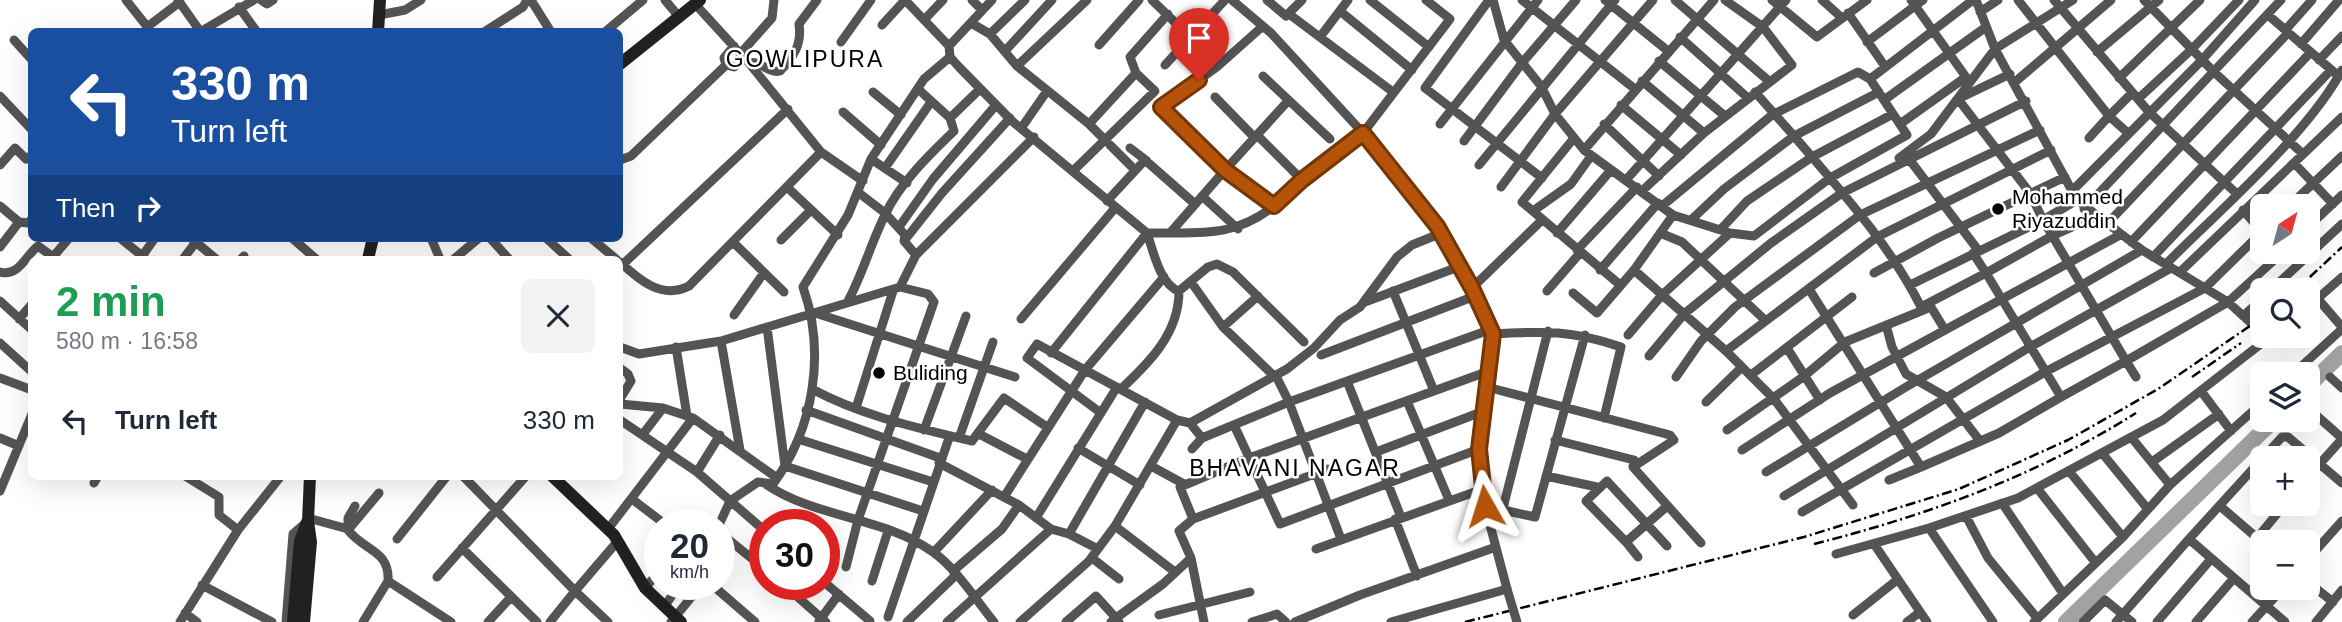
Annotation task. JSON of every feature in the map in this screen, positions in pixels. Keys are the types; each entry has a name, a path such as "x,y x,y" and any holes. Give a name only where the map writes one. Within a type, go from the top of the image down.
{"street":[{"path":"205,28 254,0"},
{"path":"261,0 267,4 273,0"},
{"path":"378,28 380,0"},
{"path":"379,15 405,10 421,0"},
{"path":"490,28 523,7 529,0 548,28"},
{"path":"609,28 643,0"},
{"path":"665,0 680,18"},
{"path":"726,65 734,66 772,18 774,0"},
{"path":"726,65 724,58 742,55 772,72 780,71 795,55 801,35 799,24 817,0"},
{"path":"841,42 871,0"},
{"path":"882,26 905,0 996,105 1147,233 1164,277 1172,288 1179,291"},
{"path":"924,20 943,0"},
{"path":"972,0 982,10"},
{"path":"726,509 730,501 758,482 773,484 792,457 812,389 817,361 812,312 803,287 838,235 859,193 871,159 924,79 992,0"},
{"path":"990,34 1025,0"},
{"path":"1005,51 1052,0"},
{"path":"1017,66 1087,0"},
{"path":"1099,45 1139,0"},
{"path":"1152,0 1191,38"},
{"path":"1165,65 1225,0"},
{"path":"1232,0 1263,26 1363,133 1437,226 1473,292 1491,332 1479,449 1485,506 1517,622"},
{"path":"1267,0 1286,16 1302,0"},
{"path":"1320,37 1348,0"},
{"path":"1370,0 1429,47"},
{"path":"1147,233 1238,229 1274,206 1302,180 1363,133 1450,19 1426,0"},
{"path":"1491,0 1504,40 1541,86 1555,114 1588,153 1673,215 1771,243"},
{"path":"1491,0 1425,88 1542,178"},
{"path":"1522,0 1535,4 1554,25 1600,61 1683,115 1704,133"},
{"path":"1464,141 1522,63 1576,0"},
{"path":"1501,187 1555,114 1653,0"},
{"path":"1675,0 1770,82"},
{"path":"1533,211 1571,184 1604,124 1714,0"},
{"path":"1548,290 1579,252 1640,189 1659,176 1724,116 1792,65 1763,27 1725,0"},
{"path":"1772,0 1783,4 1817,37 1867,0"},
{"path":"1822,0 1848,13"},
{"path":"1847,0 1848,13 1884,65"},
{"path":"1870,79 1884,65 1975,0 1996,49 2026,101 2074,196 2084,209 2142,250 2228,302 2250,322"},
{"path":"1980,12 1998,0"},
{"path":"2018,0 2109,116 2127,133"},
{"path":"1899,158 1931,134 1996,49 2035,23 2057,4 2073,0"},
{"path":"1958,99 2012,78 2054,48 2111,0"},
{"path":"2096,52 2147,4 2159,0"},
{"path":"2119,78 2200,0"},
{"path":"2089,138 2109,116 2192,49 2239,0"},
{"path":"1910,285 2043,220 2074,196 2127,133 2202,60 2255,0"},
{"path":"2084,209 2281,0"},
{"path":"2107,224 2234,90 2312,0"},
{"path":"2301,44 2339,0"},
{"path":"150,28 179,1 198,28"},
{"path":"131,2 148,28"},
{"path":"623,62 698,2 821,152 863,181"},
{"path":"1479,165 1610,2 1668,51"},
{"path":"1867,42 1916,2 1966,77 1900,124"},
{"path":"1440,124 1535,4"},
{"path":"1626,180 1783,4"},
{"path":"2057,4 2149,112 2236,194"},
{"path":"2147,4 2255,112 2303,154"},
{"path":"239,8 254,28"},
{"path":"1340,11 1412,70"},
{"path":"1073,171 1107,142 1155,91 1136,73 1130,57 1168,14"},
{"path":"1289,14 1394,92"},
{"path":"2268,15 2319,60 2337,72"},
{"path":"971,23 990,34 1017,66 1047,91 1068,104 1135,170"},
{"path":"1161,107 1217,66 1263,26"},
{"path":"1691,220 1724,189 1794,135 1881,96 1950,54 1986,27"},
{"path":"2319,60 2342,36"},
{"path":"1680,37 1720,73 1775,114 1794,135 1860,215 1945,330"},
{"path":"14,40 28,56"},
{"path":"2131,242 2311,52"},
{"path":"1659,61 1724,116"},
{"path":"623,159 631,156 726,65"},
{"path":"1600,270 1660,204 1775,114 1858,72 1870,79 1907,135 1830,178 1754,236"},
{"path":"2153,257 2224,182 2337,72"},
{"path":"2172,268 2337,83 2337,72"},
{"path":"1089,124 1136,73"},
{"path":"1263,76 1287,102 1329,139"},
{"path":"848,301 868,261 885,214 907,183 954,131 950,118 918,89"},
{"path":"950,118 981,89"},
{"path":"1022,127 1047,91"},
{"path":"873,92 901,115"},
{"path":"0,96 28,126"},
{"path":"1149,97 1225,170 1274,206"},
{"path":"1215,97 1302,180"},
{"path":"1958,99 2010,171 2030,193 2052,236 2136,377"},
{"path":"1649,356 1684,314 1723,281 1842,193 2026,101"},
{"path":"885,168 931,102"},
{"path":"1170,233 1287,102"},
{"path":"900,227 933,179 996,105"},
{"path":"1621,105 1681,155"},
{"path":"623,259 788,109"},
{"path":"843,112 881,145"},
{"path":"1628,335 1662,295 1701,260 1747,201 1812,157 1893,114"},
{"path":"1784,496 2030,347 2172,268 2244,210 2342,117"},
{"path":"904,241 942,193 1010,118"},
{"path":"1604,124 1659,176"},
{"path":"1676,377 1707,335 1744,300 1860,215 2040,130"},
{"path":"856,408 878,334 896,289 916,255 1034,137"},
{"path":"1574,138 1522,202 1619,284"},
{"path":"0,165 4,152 15,148 26,159 28,158"},
{"path":"1130,148 1195,204"},
{"path":"1726,351 1877,237 2051,150"},
{"path":"623,266 650,286 674,292 689,286 821,152"},
{"path":"2302,194 2342,156"},
{"path":"871,159 907,183"},
{"path":"1909,159 1962,226 1986,274 2061,397"},
{"path":"1107,201 1144,160 1147,161"},
{"path":"2294,163 2333,204"},
{"path":"1557,233 1611,170"},
{"path":"1874,273 1894,260 2065,177"},
{"path":"788,188 838,235"},
{"path":"859,193 900,227 905,235 904,241"},
{"path":"2320,216 2342,195"},
{"path":"1202,196 1238,229"},
{"path":"0,206 19,222"},
{"path":"1021,319 1115,208"},
{"path":"781,240 811,210"},
{"path":"2244,210 2250,217"},
{"path":"1573,293 1597,313 1619,284 1634,270 1673,215"},
{"path":"1727,430 1774,399 1845,342 1926,307 2052,236 2095,217"},
{"path":"1321,355 1473,292 1542,219"},
{"path":"0,247 19,222 28,220"},
{"path":"2284,278 2342,224"},
{"path":"1051,353 1147,233"},
{"path":"1660,233 1682,242 1766,321"},
{"path":"1190,424 1275,376 1365,302 1397,257 1412,245 1440,234"},
{"path":"1742,450 1820,400 1897,356 2120,235"},
{"path":"904,241 916,255"},
{"path":"125,242 141,256"},
{"path":"197,242 213,256"},
{"path":"297,242 313,256"},
{"path":"458,256 474,242"},
{"path":"494,242 506,256"},
{"path":"550,242 566,256"},
{"path":"595,242 611,256"},
{"path":"733,242 784,292"},
{"path":"1802,512 2110,335 2205,288 2250,244"},
{"path":"29,256 38,246 51,256"},
{"path":"1766,472 2080,284 2142,250"},
{"path":"0,272 10,274 28,258"},
{"path":"1179,291 1217,264 1233,272 1304,342"},
{"path":"1889,480 1980,441 2126,362 2228,302 2268,264"},
{"path":"1365,302 1458,267"},
{"path":"1634,270 1726,351 1774,399 1843,488 1853,505"},
{"path":"734,315 763,274"},
{"path":"1004,497 1085,370 1164,277"},
{"path":"2320,297 2342,277"},
{"path":"1191,282 1223,327 1275,376 1289,402 1340,539"},
{"path":"623,348 639,354 721,341 848,301 896,289 928,294 934,302 859,520 846,567"},
{"path":"1809,289 1883,402 1921,467"},
{"path":"1036,518 1101,412 1119,388 1145,366 1172,330 1179,311 1179,291"},
{"path":"1393,291 1434,391"},
{"path":"1223,327 1258,296"},
{"path":"1751,376 1852,297"},
{"path":"0,301 28,327"},
{"path":"2312,362 2342,328 2320,301"},
{"path":"19,319 28,309"},
{"path":"2244,316 2250,310"},
{"path":"812,312 1015,377"},
{"path":"925,430 966,316"},
{"path":"1886,325 1906,373 1946,397 1980,441"},
{"path":"767,327 785,466"},
{"path":"1503,508 1548,331"},
{"path":"1192,449 1202,438 1289,402 1491,332 1548,331 1584,335 1621,347 1604,418"},
{"path":"1485,506 1535,517 1584,335"},
{"path":"721,341 740,450"},
{"path":"888,617 940,460 954,438 993,342"},
{"path":"0,343 28,368"},
{"path":"1101,412 1027,358 1037,344 1177,420 1190,424 1202,438"},
{"path":"608,529 668,453 690,417 676,347"},
{"path":"1787,348 1820,400"},
{"path":"1836,554 1966,516 2037,488 2163,420 2256,348"},
{"path":"1706,402 1742,367"},
{"path":"623,370 631,381 623,396"},
{"path":"1193,519 1180,486 1184,484 1361,416 1489,371"},
{"path":"2330,377 2342,387"},
{"path":"0,378 28,388"},
{"path":"1347,381 1388,484 1417,576"},
{"path":"1487,387 1670,435 1674,440 1633,467"},
{"path":"812,389 840,404 894,422 972,441 1004,398 1047,427"},
{"path":"2202,391 2231,431"},
{"path":"1407,401 1449,500"},
{"path":"623,402 663,408 690,417 720,435 778,478"},
{"path":"1069,534 1145,402"},
{"path":"643,434 663,408"},
{"path":"806,410 888,438 940,460 1019,505 1051,529 1069,534 1095,554 1119,579"},
{"path":"1376,452 1484,411"},
{"path":"2152,462 2220,414"},
{"path":"1966,516 1988,558 2036,620 2062,592 2123,537 2170,485 2250,414"},
{"path":"2320,419 2342,439 2320,464"},
{"path":"1020,622 1095,554 1152,466 1177,420"},
{"path":"1,486 28,424"},
{"path":"623,424 643,434 696,472 749,517"},
{"path":"1234,425 1263,493 1280,524 1286,525 1328,506 1479,449"},
{"path":"979,434 1027,459"},
{"path":"696,472 720,435"},
{"path":"2131,437 2170,485"},
{"path":"2273,446 2281,437 2288,437 2298,446"},
{"path":"0,438 19,446"},
{"path":"798,439 933,482"},
{"path":"1555,440 1634,460 1633,467 1701,543"},
{"path":"1078,448 1140,485"},
{"path":"2102,453 2147,508"},
{"path":"785,466 923,511"},
{"path":"1152,466 1184,484"},
{"path":"2320,466 2342,483"},
{"path":"1204,622 1191,558 1179,531 1193,519 1328,469"},
{"path":"2069,471 2123,537"},
{"path":"2119,618 2250,472"},
{"path":"1546,476 1597,487"},
{"path":"191,480 219,497 219,515 238,530"},
{"path":"197,622 182,617 238,530 278,480"},
{"path":"304,622 310,480"},
{"path":"397,539 444,480"},
{"path":"467,480 608,622"},
{"path":"437,577 522,480"},
{"path":"556,480 608,529 644,586"},
{"path":"1638,557 1586,501 1597,487 1607,481 1667,546"},
{"path":"762,482 783,496 859,520 934,552 994,622"},
{"path":"2037,488 2095,562"},
{"path":"1316,549 1483,489"},
{"path":"934,552 992,490"},
{"path":"348,529 379,492"},
{"path":"632,499 646,509"},
{"path":"2002,503 2062,592"},
{"path":"907,622 954,573 1002,529 1019,505"},
{"path":"348,529 348,518 355,506"},
{"path":"2220,506 2250,532"},
{"path":"1626,542 1666,507"},
{"path":"308,519 348,529 383,556 388,568 388,581 363,622"},
{"path":"286,622 293,534 308,519"},
{"path":"2320,546 2342,521"},
{"path":"1115,526 1146,546 1175,572"},
{"path":"1929,528 1993,622"},
{"path":"947,622 1051,529"},
{"path":"872,581 888,531"},
{"path":"2189,539 2285,622"},
{"path":"293,622 306,541"},
{"path":"550,622 617,542"},
{"path":"1874,544 1927,622"},
{"path":"735,545 749,556"},
{"path":"1296,622 1360,595 1496,547"},
{"path":"462,548 537,622"},
{"path":"1066,622 1096,596 1115,620 1191,558"},
{"path":"2157,622 2211,559"},
{"path":"2196,622 2234,578"},
{"path":"1853,615 1897,580"},
{"path":"388,581 452,622"},
{"path":"202,586 272,622"},
{"path":"1391,622 1507,589"},
{"path":"2316,622 2342,590"},
{"path":"1159,615 1251,592"},
{"path":"2320,592 2333,602"},
{"path":"840,595 870,621"},
{"path":"488,622 510,597"},
{"path":"657,600 674,621 690,600"},
{"path":"664,607 669,600"},
{"path":"730,600 755,622"},
{"path":"800,600 822,621 835,600"},
{"path":"2083,622 2105,600 2119,618 2132,622"},
{"path":"2252,622 2272,600"},
{"path":"1907,622 1920,612"},
{"path":"1252,622 1277,614 1286,622"}],"waterway":[{"path":"2320,374 2342,353"},
{"path":"2066,622 2262,432"}],"railway":[{"path":"2309,278 2342,247"},
{"path":"1465,622 1804,537 1959,489 2068,440 2158,389 2250,326"},
{"path":"2192,377 2241,343"},
{"path":"1814,544 1898,520 1980,491 2060,456 2136,413"}],"place":[{"name":"Mohammed Riyazuddin","path":"1998,209"},
{"name":"Buliding","path":"879,373"}],"district":[{"name":"GOWLIPURA","path":"805,59"},
{"name":"BHAVANI NAGAR","path":"1295,468"}],"route":[{"path":"1199,80 1161,107 1225,170 1274,206 1302,180 1363,133 1437,226 1472,288 1493,334 1479,449 1485,506"}]}
